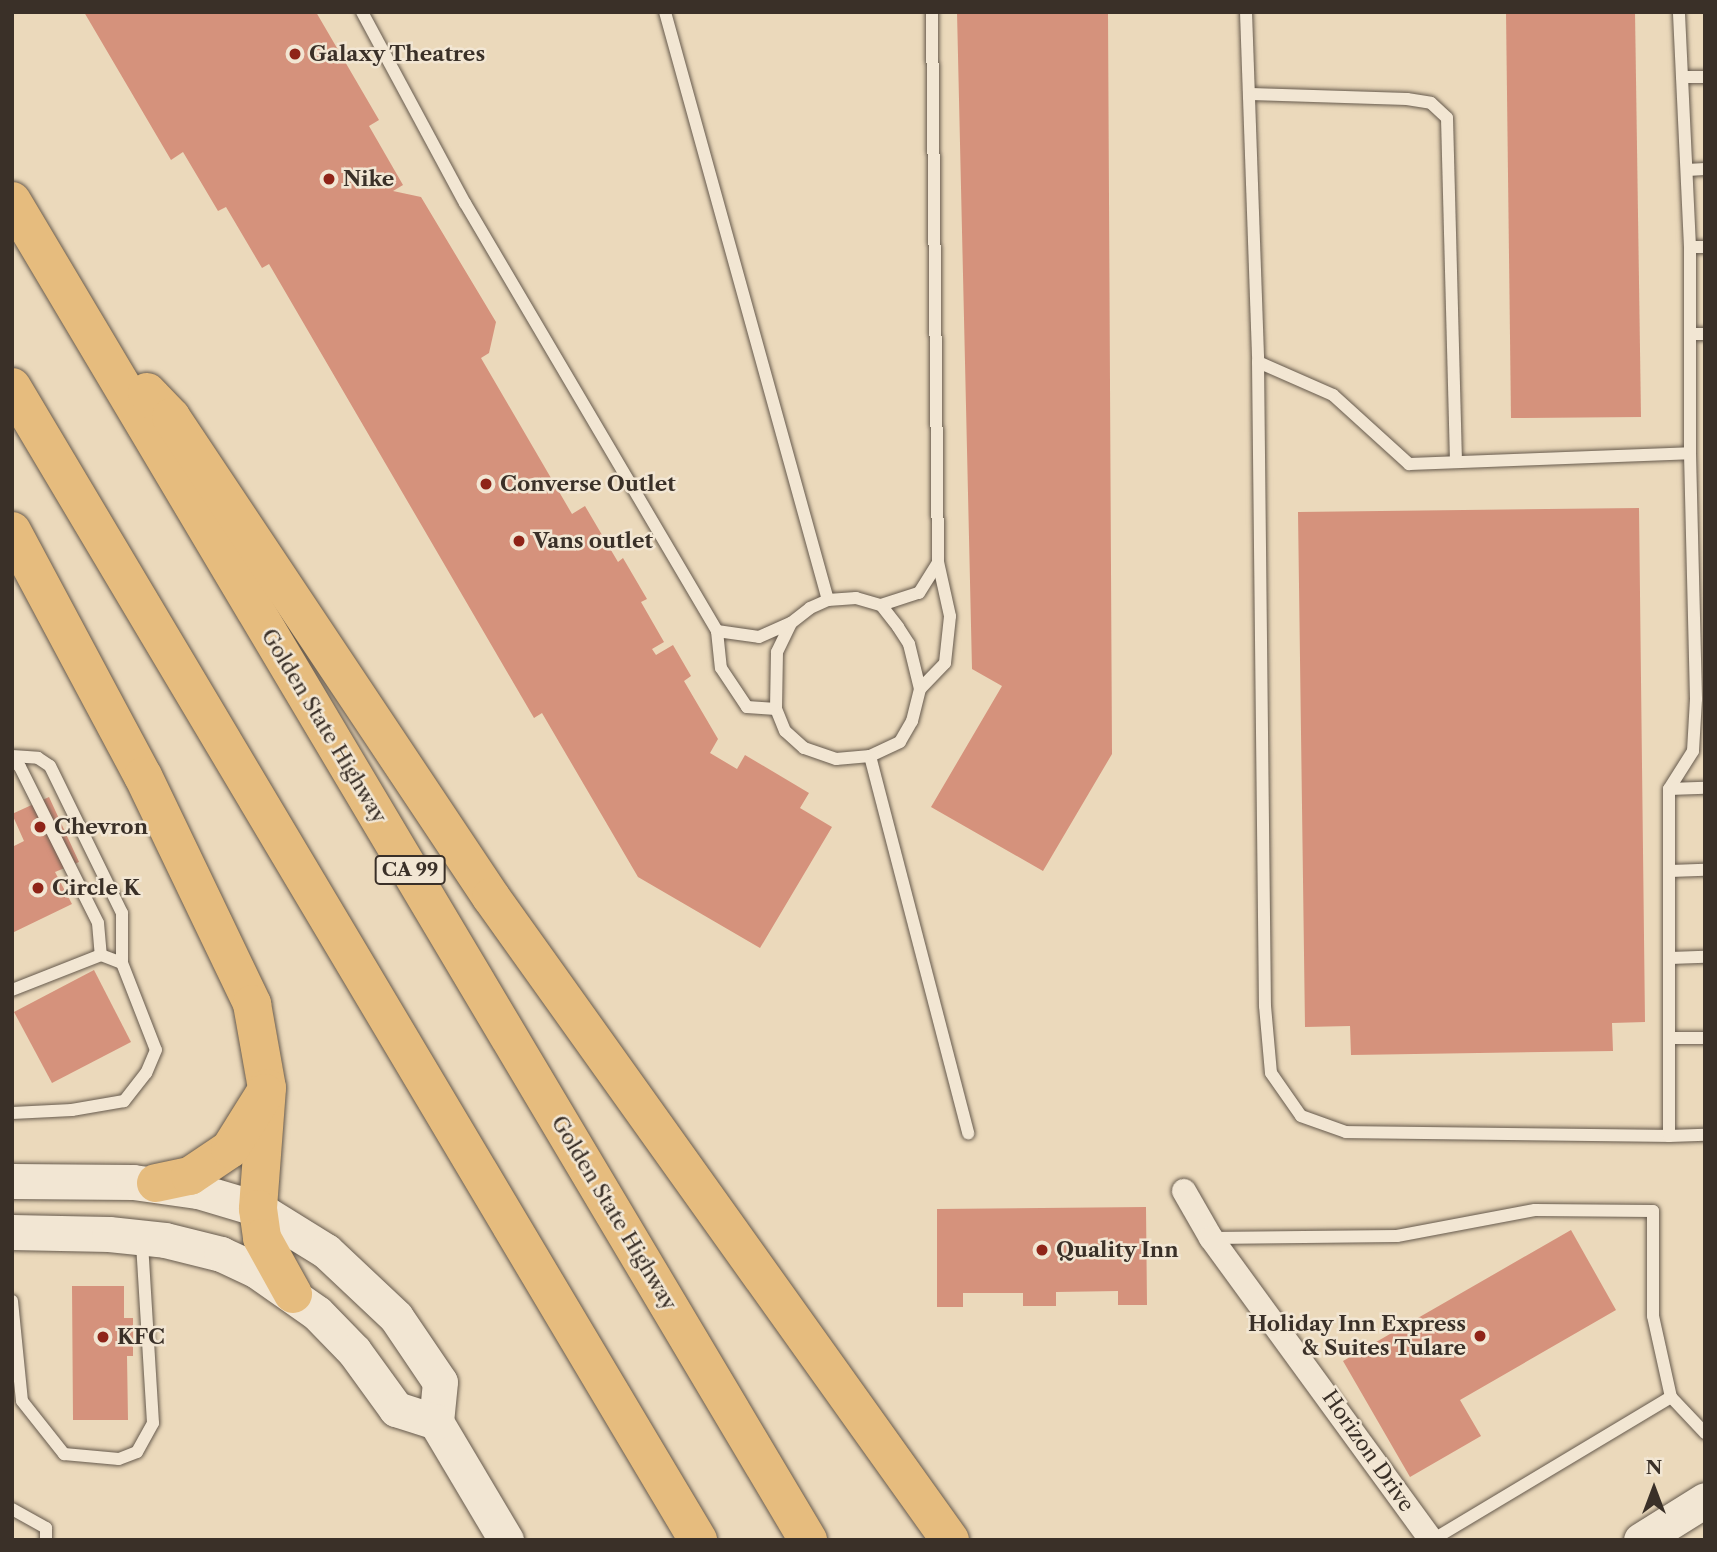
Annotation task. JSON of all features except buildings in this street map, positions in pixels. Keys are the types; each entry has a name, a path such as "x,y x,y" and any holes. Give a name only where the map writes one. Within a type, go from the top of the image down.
{"highway":[{"name":"Golden State Highway","path":"12,201 808,1540"},
{"path":"95,339 171,417 491,897 950,1540"},
{"path":"12,387 698,1540"},
{"path":"12,531 143,776 237,971 260,1036 267,1088 258,1209 262,1238 293,1294"},
{"path":"156,1183 190,1176 230,1149 267,1088"}],"main road":[{"path":"12,1181 156,1183 258,1209 326,1251 396,1317 440,1382 436,1422 506,1540"},
{"path":"12,1232 142,1237 221,1254 293,1294 354,1351 396,1409 436,1422"},
{"path":"1641,1540 1705,1500"}],"street":[{"name":"Horizon Drive","path":"1184,1191 1211,1238 1432,1540"}],"lane":[{"path":"362,12 465,202 718,631 721,668 747,707 776,709"},
{"path":"665,12 828,600"},
{"path":"920,690 945,663 950,616 938,562 932,12"},
{"path":"1246,12 1251,94 1258,362 1265,1006 1271,1073 1301,1116 1346,1132 1705,1135"},
{"path":"1669,1136 1669,789 1693,751 1700,699 1698,511 1689,453 1690,247 1679,12"},
{"path":"1682,77 1705,77"},
{"path":"1251,94 1407,99 1431,103 1447,118 1455,462"},
{"path":"1686,170 1705,169"},
{"path":"1690,247 1705,247"},
{"path":"1690,334 1705,334"},
{"path":"1258,362 1333,396 1409,464 1689,453"},
{"path":"1689,416 1705,416"},
{"path":"718,631 759,636 791,623 828,600 856,598 881,605 919,593 938,562"},
{"path":"791,623 777,652 776,709 785,731 804,748 836,759 870,756 900,742 912,722 920,690 909,644 881,605"},
{"path":"870,756 968,1133"},
{"path":"12,758 20,766 98,923 101,955"},
{"path":"12,758 38,758 50,766 122,913 122,963 156,1050 146,1073 124,1101 72,1110 12,1113"},
{"path":"1669,789 1705,788"},
{"path":"1670,871 1705,870"},
{"path":"12,990 101,955 122,963"},
{"path":"1670,958 1705,957"},
{"path":"1669,1038 1705,1038"},
{"path":"1211,1238 1396,1236 1535,1210 1653,1211 1653,1316 1671,1396 1705,1433"},
{"path":"12,1301 22,1401 64,1454 119,1459 137,1452 153,1423 142,1237"},
{"path":"1432,1540 1671,1396"},
{"path":"12,1508 46,1528 46,1540"}],"place":[{"name":"Galaxy Theatres","path":"295,54"},
{"name":"Nike","path":"329,179"},
{"name":"Converse Outlet","path":"486,484"},
{"name":"Vans outlet","path":"519,541"},
{"name":"Chevron","path":"40,827"},
{"name":"Circle K","path":"38,888"},
{"name":"Quality Inn","path":"1042,1250"},
{"name":"Holiday Inn Express & Suites Tulare","path":"1480,1336"},
{"name":"KFC","path":"103,1337"}]}
